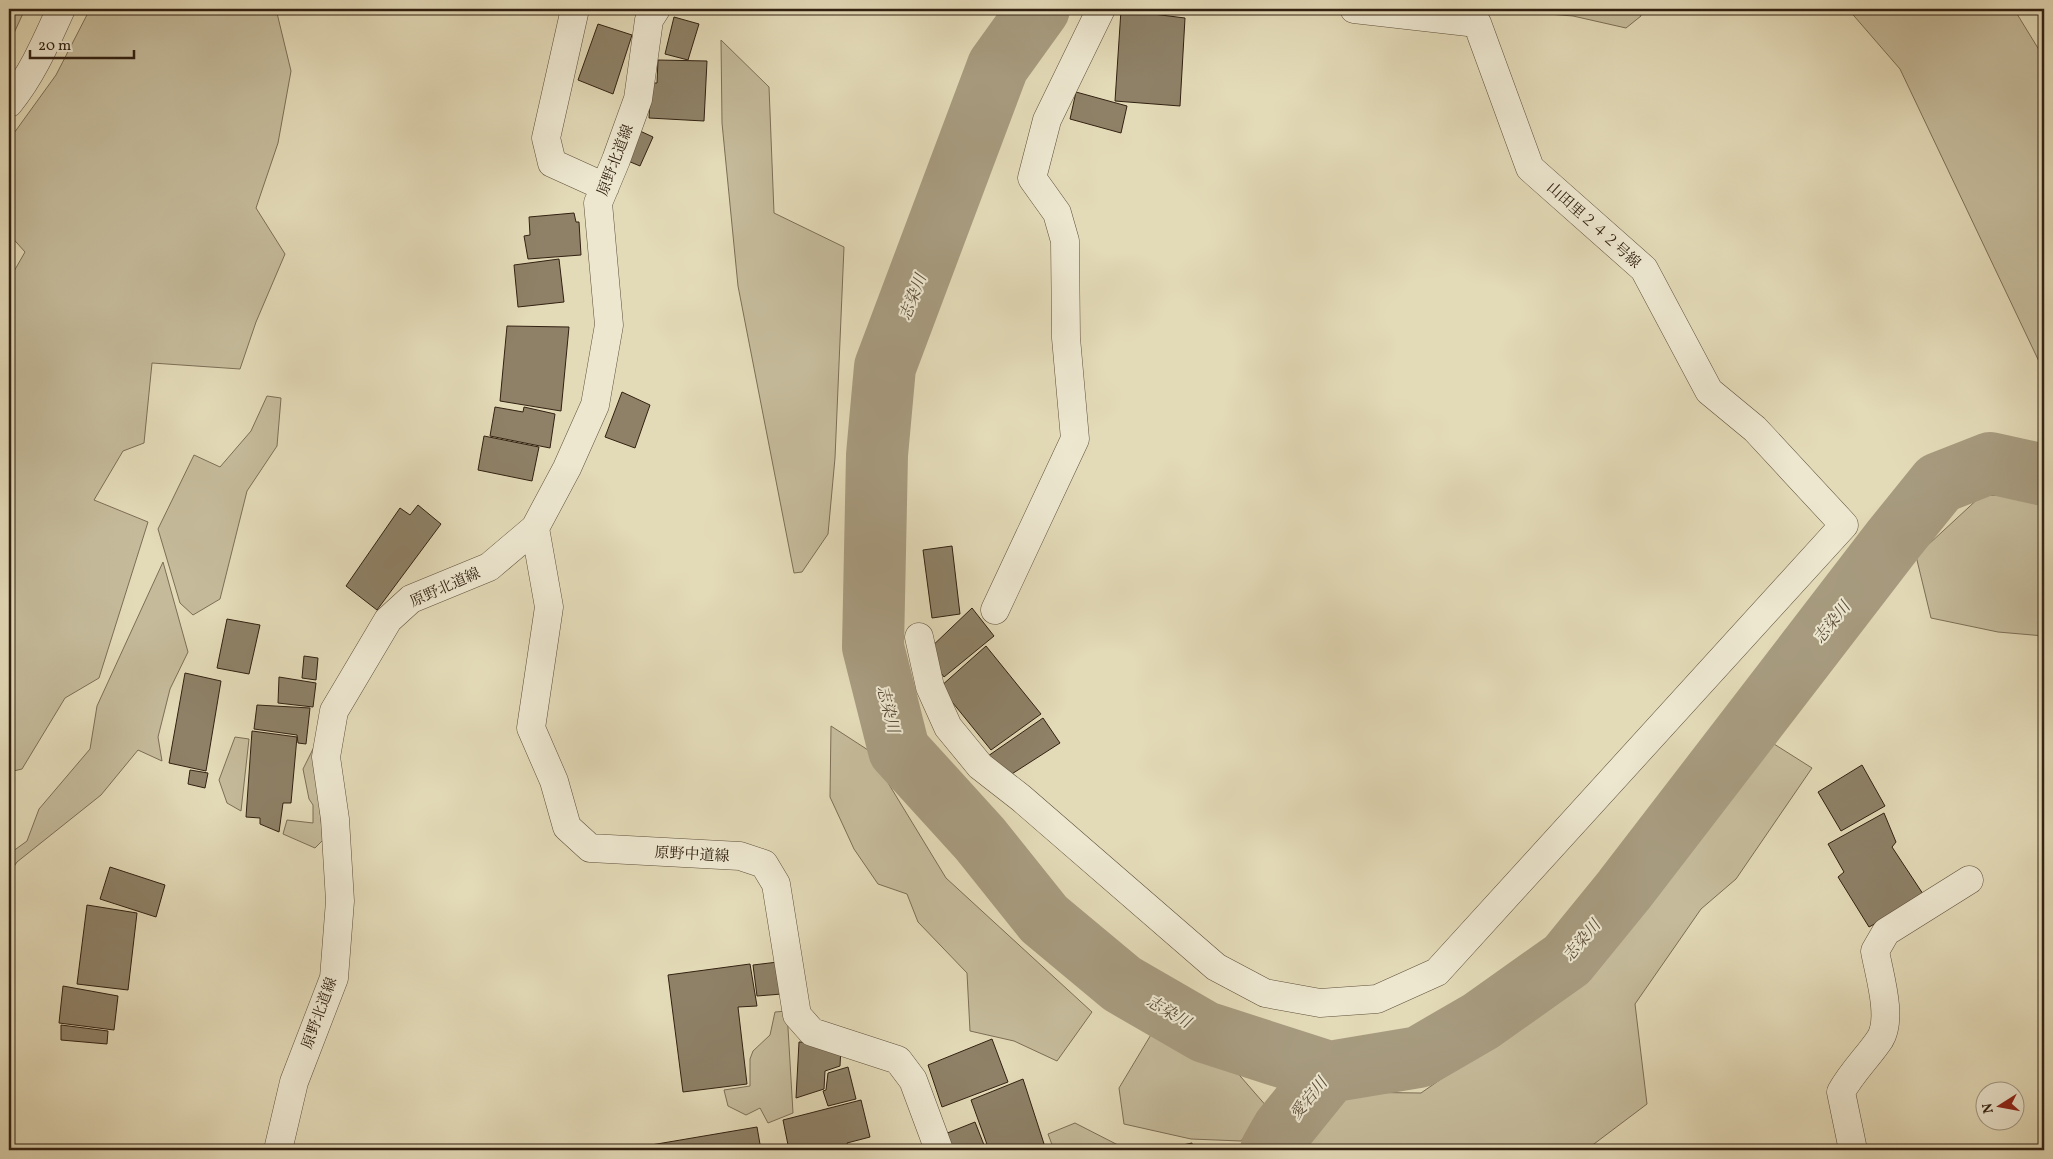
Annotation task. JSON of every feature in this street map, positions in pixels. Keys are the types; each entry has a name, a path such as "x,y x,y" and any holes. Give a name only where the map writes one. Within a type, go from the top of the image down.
{"street":[{"path":"9,103 19,91 44,47 60,9"},
{"path":"575,9 546,138 552,163 605,187"},
{"name":"原野北道線","path":"278,1150 294,1082 334,978 340,901 336,819 326,758 334,711 388,620 411,599 490,567 535,528 567,468 595,406 608,325 598,203 638,99 649,20 656,9"},
{"path":"996,610 1075,439 1066,338 1065,241 1057,213 1032,178 1047,120 1101,9"},
{"name":"山田里２４２号線","path":"919,636 930,687 948,727 980,766 1021,798 1216,967 1265,993 1320,1002 1377,999 1437,972 1844,525 1755,430 1709,391 1644,269 1530,168 1477,23 1354,9"},
{"name":"原野中道線","path":"535,528 549,607 531,728 554,781 567,827 590,848 740,856 764,864 776,884 797,1015 812,1032 898,1060 913,1080 939,1150"},
{"path":"1853,1150 1842,1092 1851,1076 1881,1037 1886,1013 1875,951 1886,932 1969,880"}],"shaded area":[{"path":"9,9 25,9 9,44"},
{"path":"90,9 276,9 291,71 278,143 256,208 285,254 256,322 240,369 152,363 144,443 123,451 94,500 148,522 99,678 65,698 22,769 9,772 9,280 25,252 9,234 9,140 56,75"},
{"path":"1486,9 1641,9 1641,16 1626,28 1573,16"},
{"path":"1848,9 2014,9 2044,58 2044,372 1900,69"},
{"path":"721,40 769,87 774,213 844,247 835,458 828,534 802,572 794,573 738,286 722,123"},
{"path":"267,396 281,398 277,446 247,491 220,599 193,615 180,603 158,529 194,455 220,467 251,431"},
{"path":"1982,495 2044,497 2044,636 1998,632 1931,618 1916,556"},
{"path":"163,562 188,652 170,689 158,737 162,761 138,750 101,795 17,862 9,874 9,854 27,841 39,809 90,749 97,706"},
{"path":"831,726 868,750 946,878 1092,1012 1057,1061 1014,1041 970,1031 967,973 918,922 907,894 878,884 854,849 830,797"},
{"path":"235,737 249,739 241,811 227,803 219,780"},
{"path":"1774,744 1812,768 1736,879 1701,909 1635,1004 1647,1104 1586,1150 1297,1150 1337,1092 1421,1093 1576,985 1660,876"},
{"path":"314,747 323,840 315,848 283,834 287,820 313,823 313,805 309,799 303,769"},
{"path":"787,1011 793,1113 768,1123 760,1108 746,1115 728,1106 724,1090 750,1086 750,1059 753,1051 770,1035 775,1012"},
{"path":"1152,1033 1227,1061 1268,1108 1241,1141 1191,1139 1124,1124 1119,1088"},
{"path":"1075,1123 1118,1145 1108,1150 1054,1150 1048,1134"}],"building":[{"path":"1134,9 1177,9 1177,13"},
{"path":"1121,10 1185,18 1180,106 1115,101"},
{"path":"674,17 699,24 688,60 665,54"},
{"path":"598,24 632,35 613,94 578,80"},
{"path":"658,60 707,61 704,121 649,118 651,83 657,83"},
{"path":"1076,92 1127,106 1121,133 1070,119"},
{"path":"640,131 653,137 640,166 628,161"},
{"path":"574,213 576,222 579,222 581,255 528,259 524,236 530,235 529,217"},
{"path":"559,259 564,302 518,307 514,265"},
{"path":"507,326 569,327 561,411 500,401"},
{"path":"622,392 650,405 635,448 605,437"},
{"path":"495,407 523,412 524,407 555,414 550,448 490,436"},
{"path":"484,436 539,447 532,481 478,470"},
{"path":"418,505 441,524 377,610 346,586 400,508 410,515"},
{"path":"952,546 960,614 932,618 923,550"},
{"path":"972,608 994,636 944,677 926,652"},
{"path":"227,619 260,625 249,674 217,668"},
{"path":"986,646 1041,714 991,750 940,687"},
{"path":"304,656 318,658 316,680 302,678"},
{"path":"185,673 221,681 206,771 169,763"},
{"path":"279,677 316,683 313,707 278,703"},
{"path":"257,705 310,708 306,744 298,743 297,735 254,729"},
{"path":"1043,718 1060,743 1004,779 988,756"},
{"path":"252,731 297,737 291,803 283,803 279,832 260,824 260,818 246,817"},
{"path":"1862,765 1885,806 1841,831 1818,792"},
{"path":"190,770 208,773 205,788 188,784"},
{"path":"1884,813 1896,842 1892,847 1925,897 1869,927 1838,877 1844,872 1828,844"},
{"path":"110,867 165,885 156,917 100,899"},
{"path":"87,905 137,913 128,990 77,984"},
{"path":"778,962 782,994 757,996 753,965"},
{"path":"750,964 757,1006 738,1007 747,1084 683,1092 668,975"},
{"path":"63,986 118,996 114,1030 59,1023"},
{"path":"61,1025 108,1031 107,1044 61,1040"},
{"path":"992,1039 1008,1082 942,1107 928,1065"},
{"path":"799,1042 828,1043 841,1047 840,1066 825,1071 824,1089 796,1098"},
{"path":"848,1067 856,1099 828,1106 823,1091 826,1090 828,1073"},
{"path":"1023,1079 1046,1150 989,1150 971,1100"},
{"path":"861,1100 870,1137 847,1143 849,1150 789,1150 783,1120"},
{"path":"975,1122 986,1150 946,1150 940,1136"},
{"path":"757,1127 761,1150 652,1150 651,1145"},
{"path":"1192,1143 1193,1150 1159,1150"}],"waterway":[{"name":"志染川","path":"1039,9 998,66 885,367 877,455 873,647 899,750 980,839 1044,919 1122,984 1205,1032 1329,1072 1419,1057 1481,1021 1567,960 1624,890 1939,483 1990,463 2044,475"},
{"name":"愛宕川","path":"1271,1150 1283,1129 1329,1072"}]}
